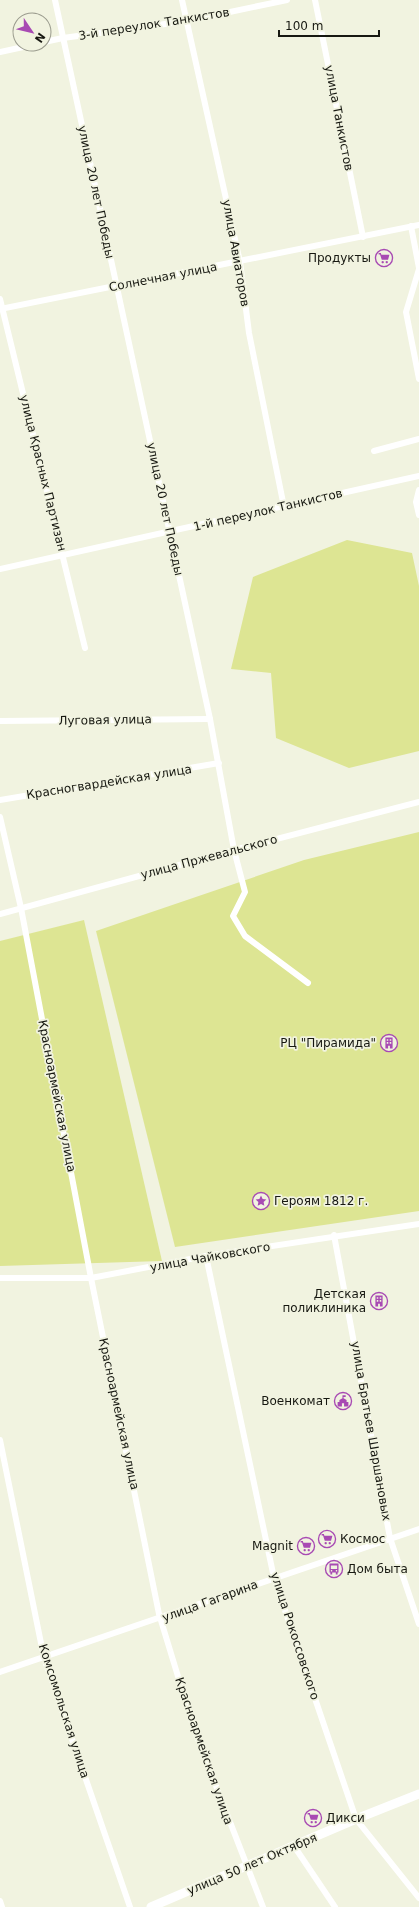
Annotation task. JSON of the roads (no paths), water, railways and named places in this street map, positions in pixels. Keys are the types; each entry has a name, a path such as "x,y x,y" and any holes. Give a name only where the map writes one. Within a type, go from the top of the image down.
{"street":[{"name":"улица 20 лет Победы","path":"55,0 210,718 234,850 245,892 233,916 245,936 308,983"},
{"name":"улица Авиаторов","path":"182,0 240,262 249,333 284,507"},
{"name":"3-й переулок Танкистов","path":"52,40 187,21 287,0"},
{"name":"улица Танкистов","path":"315,0 362,237"},
{"path":"0,52 12,49"},
{"name":"Солнечная улица","path":"1,309 419,225"},
{"path":"411,226 419,269 406,312 419,379"},
{"name":"улица Красных Партизан","path":"0,299 1,309 63,554 85,648"},
{"path":"374,451 419,439"},
{"name":"1-й переулок Танкистов","path":"0,569 419,476"},
{"path":"419,490 416,502 419,515"},
{"name":"Луговая улица","path":"0,720 210,718"},
{"name":"Красногвардейская улица","path":"0,800 219,763"},
{"name":"улица Пржевальского","path":"0,914 234,850 419,802"},
{"name":"Красноармейская улица","path":"0,817 21,908 91,1278 160,1619 194,1728 263,1907"},
{"name":"улица Чайковского","path":"0,1278 91,1278 206,1256 334,1235 419,1224"},
{"name":"улица Братьев Шаршановых","path":"334,1235 390,1538 419,1624"},
{"name":"улица Рокоссовского","path":"206,1256 274,1578 356,1819 419,1898"},
{"name":"Комсомольская улица","path":"0,1440 44,1658 130,1907"},
{"name":"улица Гагарина","path":"0,1672 160,1619 419,1528"},
{"name":"улица 50 лет Октября","path":"151,1907 356,1819 419,1794"},
{"path":"294,1846 335,1907"},
{"path":"0,1901 2,1907"}],"place":[{"name":"Продукты","path":"384,258"},
{"name":"РЦ \"Пирамида\"","path":"389,1043"},
{"name":"Героям 1812 г.","path":"261,1201"},
{"name":"Детская поликлиника","path":"379,1301"},
{"name":"Военкомат","path":"343,1401"},
{"name":"Космос","path":"327,1539"},
{"name":"Magnit","path":"306,1546"},
{"name":"Дом быта","path":"334,1569"},
{"name":"Дикси","path":"313,1818"}]}
